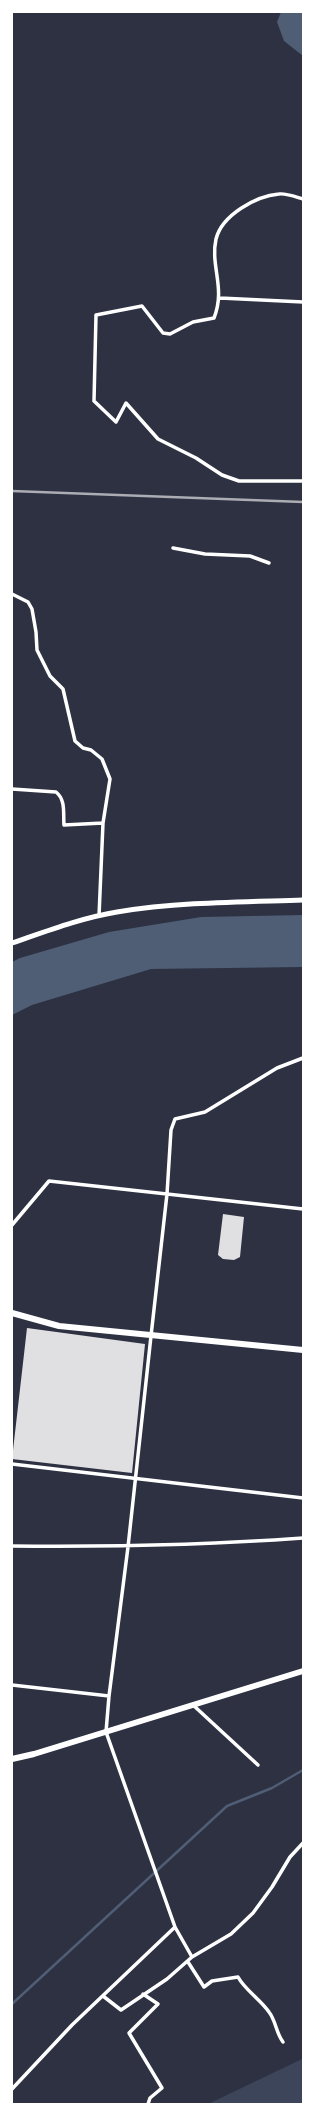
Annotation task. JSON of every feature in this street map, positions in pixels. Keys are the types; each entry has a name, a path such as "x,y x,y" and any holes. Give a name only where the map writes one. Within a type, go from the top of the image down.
{"main road":[{"path":"12,942 99,916 167,906 303,900"},
{"path":"12,1313 59,1326 303,1350"},
{"path":"12,1759 34,1754 303,1671"}],"street":[{"path":"303,199 280,194 256,200 242,206 226,222 216,237 215,253 220,298 214,318 193,322 170,334 163,333 142,306 96,315 94,401 116,422 126,403 158,439 196,458 222,476 239,481 303,481"},
{"path":"220,298 303,302"},
{"path":"173,548 205,554 250,556 269,563"},
{"path":"12,594 28,602 32,609 37,650 50,676 63,690 75,741 102,760 110,779 103,822 99,916"},
{"path":"12,789 56,792 61,796 63,803 64,825 103,822"},
{"path":"192,1957 175,1927 106,1732 109,1696 136,1477 167,1194 172,1130 175,1119 205,1112 277,1068 303,1058"},
{"path":"12,1225 49,1181 303,1208"},
{"path":"12,1464 136,1477 303,1498"},
{"path":"12,1546 128,1547 219,1544 303,1538"},
{"path":"12,1685 109,1696"},
{"path":"193,1705 258,1765"},
{"path":"103,1996 121,2010 167,1979 192,1957 231,1934 253,1913 272,1888 290,1857 303,1843"},
{"path":"12,2089 72,2024 175,1927"},
{"path":"188,1962 204,1987 212,1981 238,1976 241,1982 268,2010 276,2023 278,2036 283,2042"},
{"path":"143,1994 158,2004 129,2033 162,2088 150,2098 148,2104"}],"shaded area":[{"path":"281,12 303,12 303,56 284,41 277,22"},
{"path":"303,915 303,967 151,969 32,1005 12,1015 12,962 20,958 109,932 201,917"},
{"path":"303,2058 303,2104 208,2104 300,2060"}],"building":[{"path":"223,1214 244,1217 240,1257 234,1260 223,1259 218,1255"},
{"path":"27,1328 145,1344 132,1473 12,1459"}],"waterway":[{"path":"12,2004 227,1806 272,1788 303,1770"}],"railway":[{"path":"12,491 303,502"}]}
